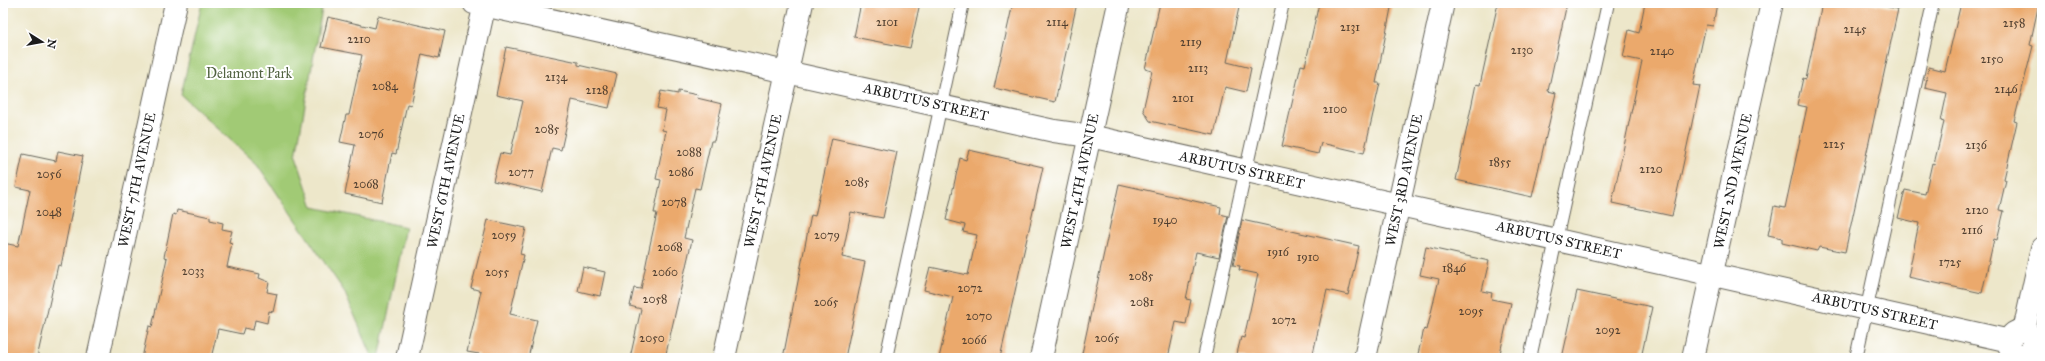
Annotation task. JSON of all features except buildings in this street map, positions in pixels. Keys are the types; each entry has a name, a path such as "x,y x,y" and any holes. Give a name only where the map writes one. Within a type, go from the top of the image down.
{"street":[{"name":"WEST 7TH AVENUE","path":"98,358 176,3"},
{"name":"WEST 5TH AVENUE","path":"724,358 802,3"},
{"name":"WEST 4TH AVENUE","path":"1041,358 1119,3"},
{"name":"WEST 3RD AVENUE","path":"1365,358 1443,3"},
{"name":"WEST 2ND AVENUE","path":"1693,358 1772,3"},
{"name":"ARBUTUS STREET","path":"481,4 1054,131 1090,136 1712,274 2024,347"},
{"name":"WEST 6TH AVENUE","path":"407,358 481,4"},
{"path":"2024,347 2042,248"}],"lane":[{"path":"886,358 963,3"},
{"path":"1204,358 1283,3"},
{"path":"1530,358 1608,3"},
{"path":"1856,358 1933,3"}],"green space":[{"name":"Delamont Park","path":"202,3 323,3 296,156 313,207 406,227 379,358 373,358 344,291 257,164 181,95"}]}
